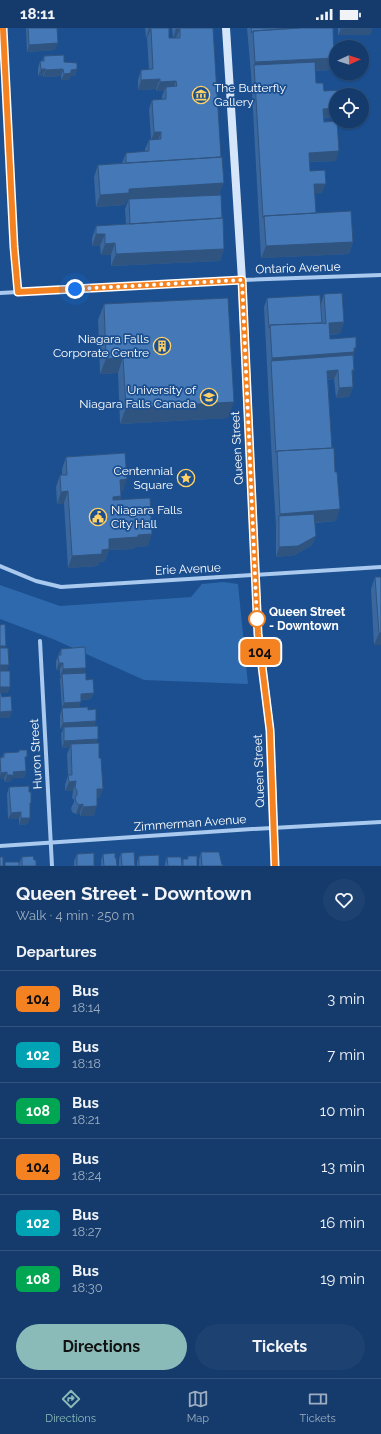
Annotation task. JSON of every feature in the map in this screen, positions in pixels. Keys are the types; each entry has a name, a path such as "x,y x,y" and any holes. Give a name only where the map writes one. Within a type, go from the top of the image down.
{"street":[{"path":"3,28 14,247 18,292"},
{"name":"Queen Street","path":"226,28 242,280 258,634 270,730 275,866"},
{"name":"Ontario Avenue","path":"0,293 242,280 381,275"},
{"name":"Erie Avenue","path":"0,566 36,581 61,587 381,567"},
{"name":"Huron Street","path":"40,641 52,866"},
{"name":"Zimmerman Avenue","path":"0,846 381,822"}],"shaded area":[{"path":"223,582 238,584 248,684 144,680 53,639 0,619 0,585 60,606 191,597 202,584"}],"building":[{"path":"28,28 57,28 58,43 29,45"},
{"path":"149,28 169,28 169,38 180,38 180,29 176,28 213,28 221,157 126,163 126,153 149,151 149,140 161,139 161,132 154,132 152,100 166,99 166,87 177,86 176,81 160,82 160,79 141,80 141,70 153,69 151,29"},
{"path":"251,28 294,28 253,31 252,33"},
{"path":"333,28 333,40 329,40 329,58 255,62 253,31"},
{"path":"341,28 371,28 341,29"},
{"path":"64,55 64,62 77,63 77,69 71,70 71,73 64,74 63,69 41,69 40,61 44,61 44,56"},
{"path":"315,62 316,83 323,83 324,91 329,91 329,109 323,109 324,122 329,122 329,128 337,128 339,151 309,153 310,171 325,170 326,184 314,184 316,213 264,216 263,218 254,65"},
{"path":"222,157 224,183 129,189 129,193 100,195 98,165"},
{"path":"221,195 222,218 130,224 129,199"},
{"path":"351,211 353,242 266,246 264,216"},
{"path":"223,218 224,249 116,254 115,243 105,244 105,234 96,234 96,226"},
{"path":"342,293 344,322 329,323 330,339 356,337 356,348 354,348 354,352 272,358 270,325 326,324 324,294"},
{"path":"320,295 322,323 270,325 269,328 267,298"},
{"name":"Niagara Falls Corporate Centre","path":"228,298 234,402 126,408 123,357 106,359 104,304"},
{"path":"353,355 353,387 339,388 338,370 327,371 332,448 277,451 276,453 271,361"},
{"path":"334,448 335,472 337,472 340,509 280,514 277,451"},
{"path":"125,453 127,479 120,480 121,496 113,497 113,500 150,498 152,534 138,535 138,537 109,539 109,549 102,550 102,554 72,556 68,491 61,492 60,475 67,475 66,457"},
{"path":"314,514 316,536 298,546 279,547 279,516"},
{"path":"375,577 381,577 381,633 379,633"},
{"path":"5,624 6,646 0,646 0,625"},
{"path":"85,647 86,668 63,669 63,663 59,663 58,655 61,655 61,649"},
{"path":"0,648 8,648 9,665 0,665"},
{"path":"0,671 10,671 10,687 0,687"},
{"path":"86,673 86,680 93,679 94,693 81,694 81,702 64,703 62,674"},
{"path":"0,693 2,697 11,696 12,711 0,712"},
{"path":"88,707 88,710 96,709 96,721 63,723 62,708"},
{"path":"98,726 98,739 64,741 64,727"},
{"path":"99,743 99,758 101,758 103,789 97,789 97,806 83,807 83,804 79,805 76,802 76,781 69,782 68,775 72,775 71,744"},
{"path":"19,750 27,750 27,757 25,757 26,771 13,772 14,775 7,775 7,772 1,773 0,758 4,757 4,753 19,752"},
{"path":"29,786 29,792 31,792 30,818 21,818 21,812 11,813 9,787"},
{"path":"134,852 135,866 122,866 121,853"},
{"path":"201,852 219,852 223,866 202,866"},
{"path":"94,853 94,866 77,866 77,854"},
{"path":"115,853 117,866 104,866 103,854"},
{"path":"159,855 159,866 139,866 139,856"},
{"path":"33,856 34,860 36,860 36,866 22,866 22,857"},
{"path":"188,856 197,856 197,866 183,866 183,859 188,859"},
{"path":"0,857 3,857 3,866 0,866"},
{"path":"167,857 181,857 182,866 168,866"},
{"path":"5,862 19,862 19,866 5,866"}],"bus line":[{"name":"104","path":"3,28 14,247 18,292 242,280 258,634 270,730 275,866"}],"place":[{"name":"The Butterfly Gallery","path":"201,95"},
{"name":"Niagara Falls Corporate Centre","path":"162,346"},
{"name":"University of Niagara Falls Canada","path":"209,397"},
{"name":"Centennial Square","path":"186,478"},
{"name":"Niagara Falls City Hall","path":"98,517"},
{"name":"Queen Street - Downtown","path":"257,619"}],"route":[{"path":"75,289 242,280 257,621 257,619"}]}
